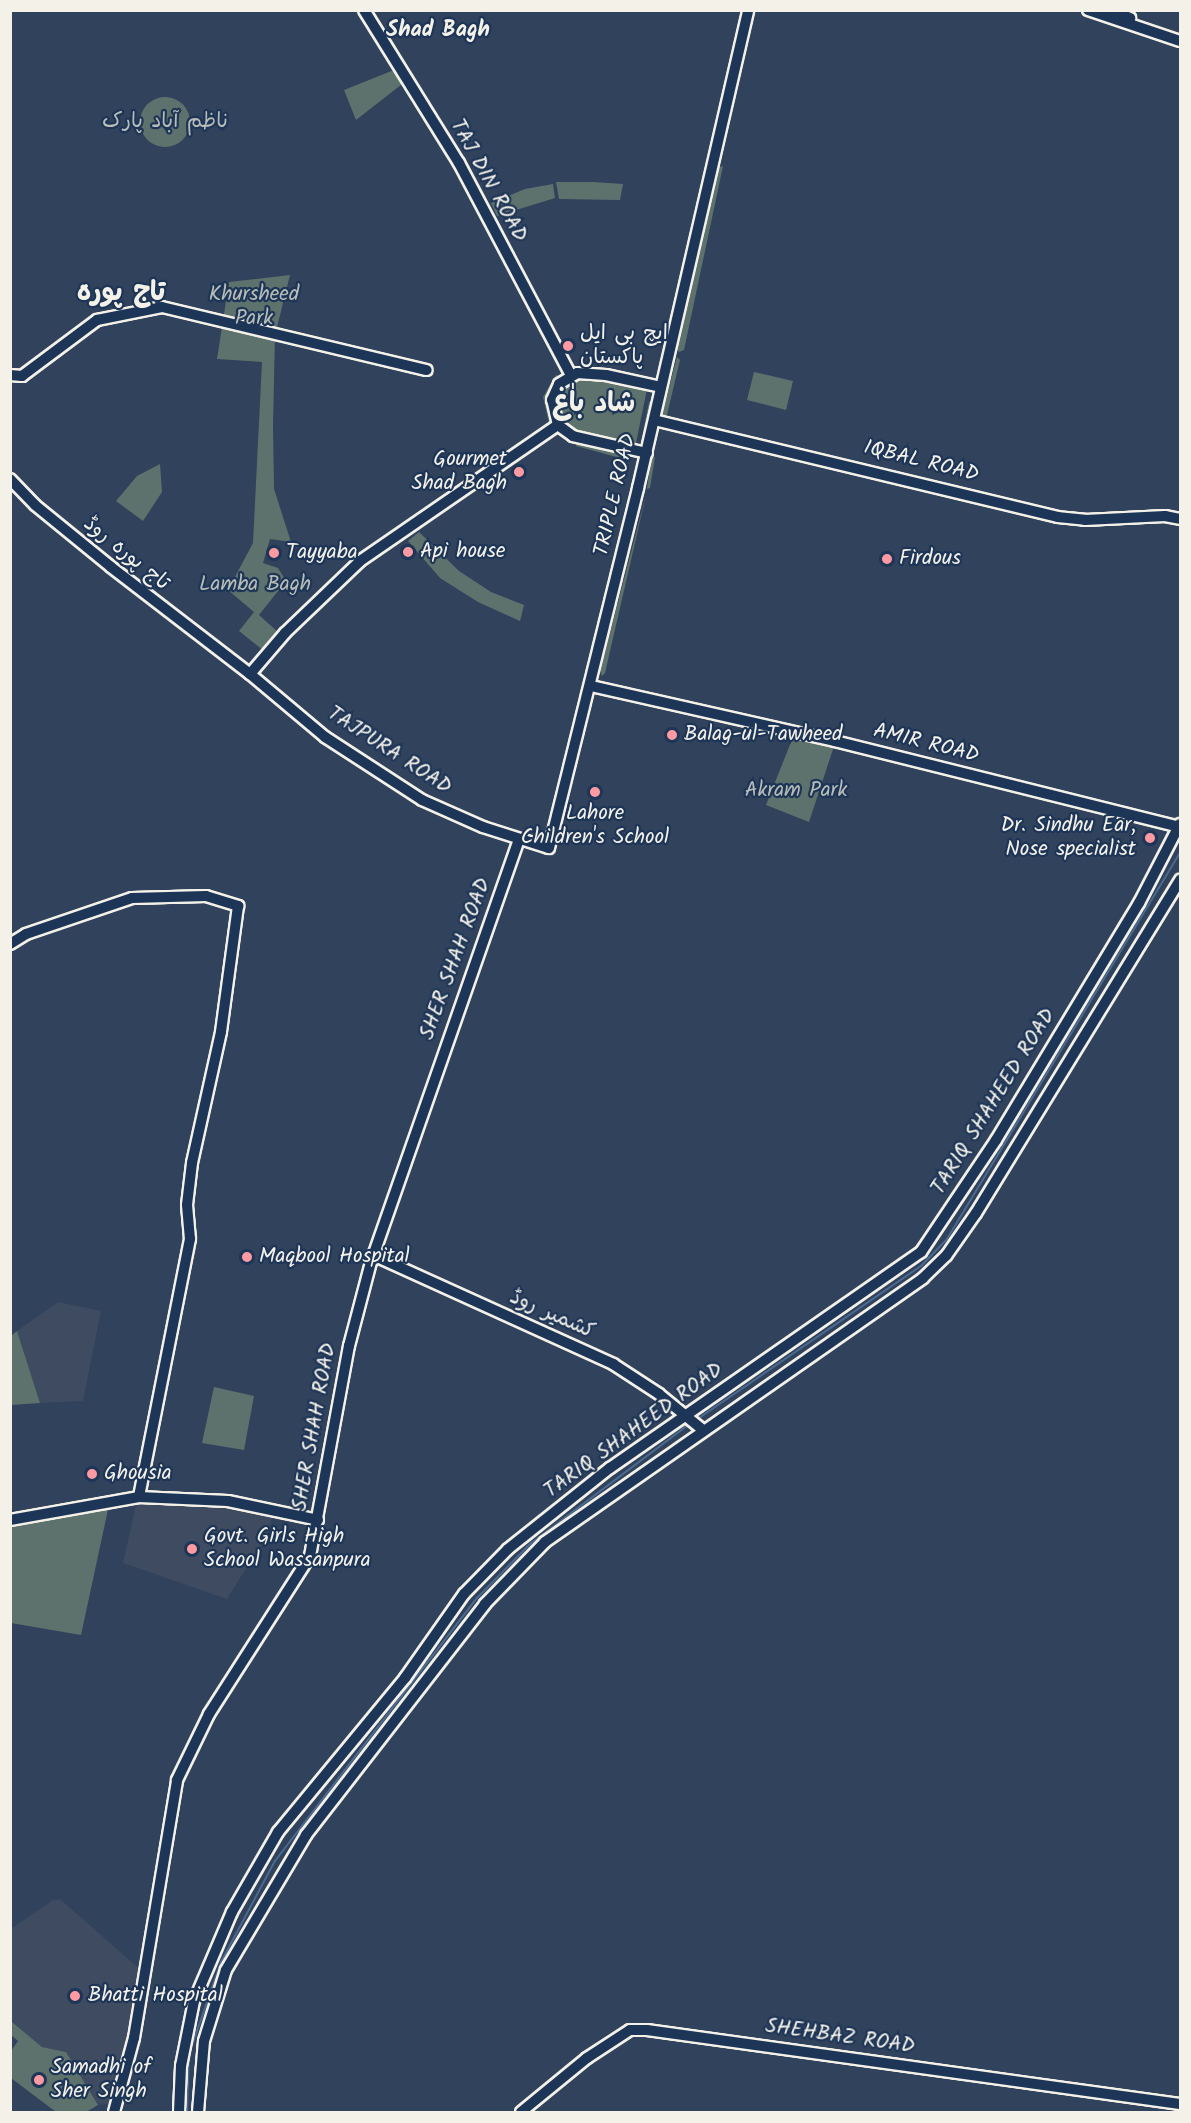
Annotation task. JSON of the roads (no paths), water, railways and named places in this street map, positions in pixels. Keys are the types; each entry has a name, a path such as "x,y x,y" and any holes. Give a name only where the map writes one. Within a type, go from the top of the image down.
{"main road":[{"name":"TAJ DIN ROAD","path":"364,10 459,163 571,375"},
{"name":"TRIPLE ROAD","path":"549,848 591,686 748,10"},
{"path":"1088,10 1180,35"},
{"path":"1111,10 1180,41"},
{"path":"10,375 22,376 97,320 162,308 427,370"},
{"path":"646,453 573,436 558,425 552,400 559,384 571,375 587,372 661,387"},
{"name":"IQBAL ROAD","path":"654,420 1058,517 1086,520 1165,516 1180,519"},
{"path":"250,674 285,633 360,561 558,425"},
{"name":"تاج پورہ روڈ","path":"10,479 35,505 134,586 250,674"},
{"name":"TAJPURA ROAD","path":"250,674 325,737 422,801 519,839 549,848"},
{"name":"AMIR ROAD","path":"591,686 835,741 1180,826"},
{"name":"TARIQ SHAHEED ROAD","path":"179,2112 181,2066 194,2001 232,1912 267,1848 405,1678 486,1569 610,1468 690,1417 911,1260 928,1243 1140,903 1180,826"},
{"name":"SHER SHAH ROAD","path":"114,2112 134,2038 177,1780 209,1714 310,1556 349,1346 373,1255 519,839"},
{"name":"TARIQ SHAHEED ROAD","path":"198,2112 204,2041 226,1970 306,1835 485,1604 545,1542 923,1278 946,1256 1180,880"},
{"path":"10,944 26,934 132,898 206,896 238,906 221,1032 192,1163 187,1205 190,1239 139,1497"},
{"name":"کشمیر روڈ","path":"373,1255 612,1364 690,1417 703,1430"},
{"path":"10,1520 139,1497 228,1502 318,1521"},
{"name":"SHEHBAZ ROAD","path":"521,2112 587,2058 630,2030 647,2030 1180,2104"}],"waterway":[{"path":"696,1420 921,1266 947,1239 1180,853"},
{"path":"187,2112 189,2054 221,1962 275,1861 477,1598 530,1544 688,1425"}],"place":[{"name":"ایچ بی ایل پاکستان","path":"568,346"},
{"name":"Gourmet Shad Bagh","path":"519,472"},
{"name":"Api house","path":"408,552"},
{"name":"Tayyaba","path":"274,553"},
{"name":"Firdous","path":"887,559"},
{"name":"Balag-ul-Tawheed","path":"672,735"},
{"name":"Lahore Children's School","path":"595,792"},
{"name":"Dr. Sindhu Ear, Nose specialist","path":"1150,838"},
{"name":"Maqbool Hospital","path":"247,1257"},
{"name":"Ghousia","path":"92,1474"},
{"name":"Govt. Girls High School Wassanpura","path":"192,1549"},
{"name":"Bhatti Hospital","path":"75,1996"},
{"name":"Samadhi of Sher Singh","path":"39,2080"}],"district":[{"name":"Shad Bagh","path":"438,31"},
{"name":"تاج پورہ","path":"121,293"},
{"name":"شاد باٰغ","path":"594,404"}],"park label":[{"name":"ناظم آباد پارک","path":"165,122"},
{"name":"Khursheed Park","path":"254,307"},
{"name":"Lamba Bagh","path":"255,585"},
{"name":"Akram Park","path":"796,791"}]}
